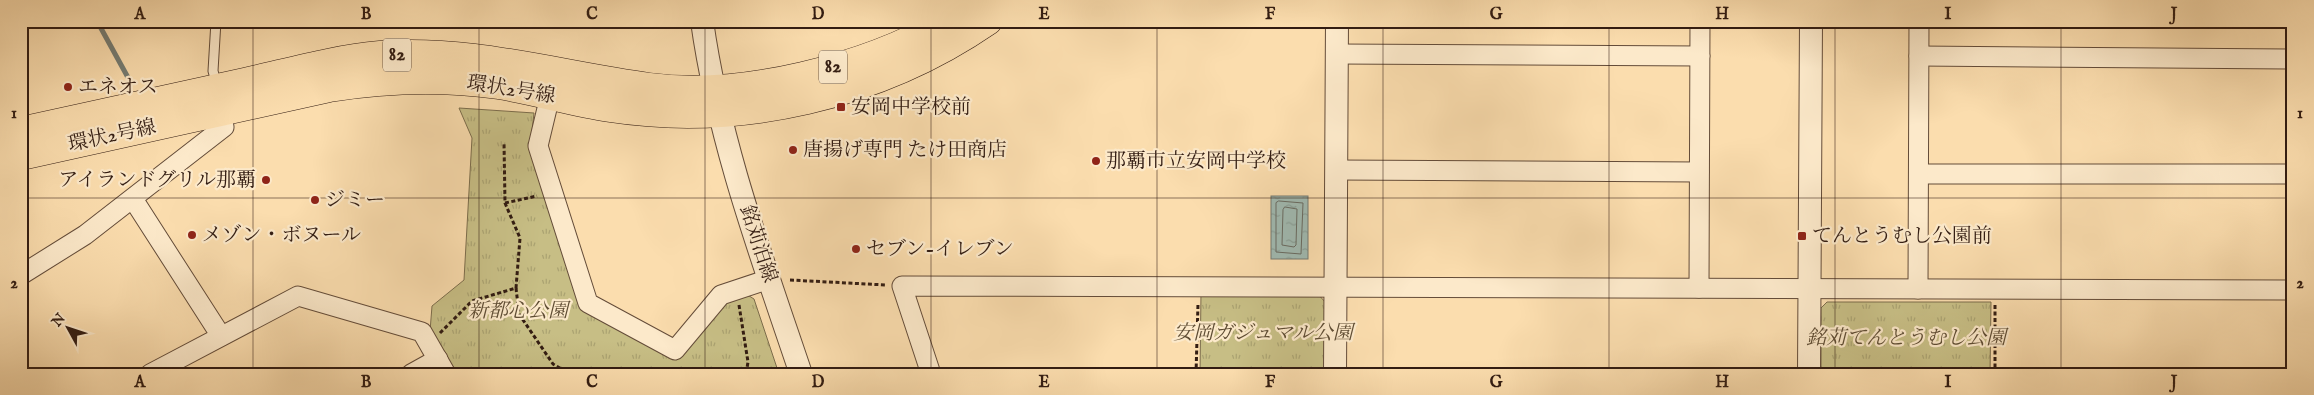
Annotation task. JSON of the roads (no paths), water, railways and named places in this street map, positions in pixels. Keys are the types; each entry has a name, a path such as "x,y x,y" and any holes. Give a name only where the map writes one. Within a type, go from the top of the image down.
{"main road":[{"name":"環状2号線","path":"21,131 219,100 328,88 378,80 442,79 498,85 610,108 663,113 715,102 754,86 826,69 878,53 924,34 947,21"},
{"name":"環状2号線","path":"21,156 219,100 321,64 381,55 441,54 501,60 651,87 715,102 766,108 831,94 885,77 932,56 988,21"}],"street":[{"name":"銘苅泊線","path":"702,21 715,102 769,279 801,374"},
{"path":"1335,374 1337,21"},
{"path":"1700,21 1700,288"},
{"path":"1809,374 1811,21"},
{"path":"1918,289 1919,21"},
{"path":"1337,54 1700,56"},
{"path":"1919,56 2293,58"},
{"path":"550,96 538,146 588,303 675,350 721,295 769,279"},
{"path":"21,275 85,235 224,127 219,100"},
{"path":"1337,170 1699,172"},
{"path":"1919,174 2293,174"},
{"path":"133,199 221,336"},
{"path":"930,374 902,286 2293,290"},
{"path":"150,374 298,296 422,332 438,359 411,374"}],"lane":[{"path":"216,21 213,72 219,100"}],"water":[{"path":"1271,196 1308,196 1308,259 1271,259"}],"waterway":[{"path":"97,21 131,83"}],"place":[{"name":"エネオス","path":"68,87"},
{"name":"安岡中学校前","path":"841,107"},
{"name":"唐揚げ専門 たけ田商店","path":"793,150"},
{"name":"那覇市立安岡中学校","path":"1096,161"},
{"name":"アイランドグリル那覇","path":"266,180"},
{"name":"ジミー","path":"315,200"},
{"name":"メゾン・ボヌール","path":"192,235"},
{"name":"てんとうむし公園前","path":"1802,236"},
{"name":"セブン-イレブン","path":"856,249"}],"park label":[{"name":"新都心公園","path":"518,311"},
{"name":"安岡ガジュマル公園","path":"1263,333"},
{"name":"銘苅てんとうむし公園","path":"1906,338"}]}
